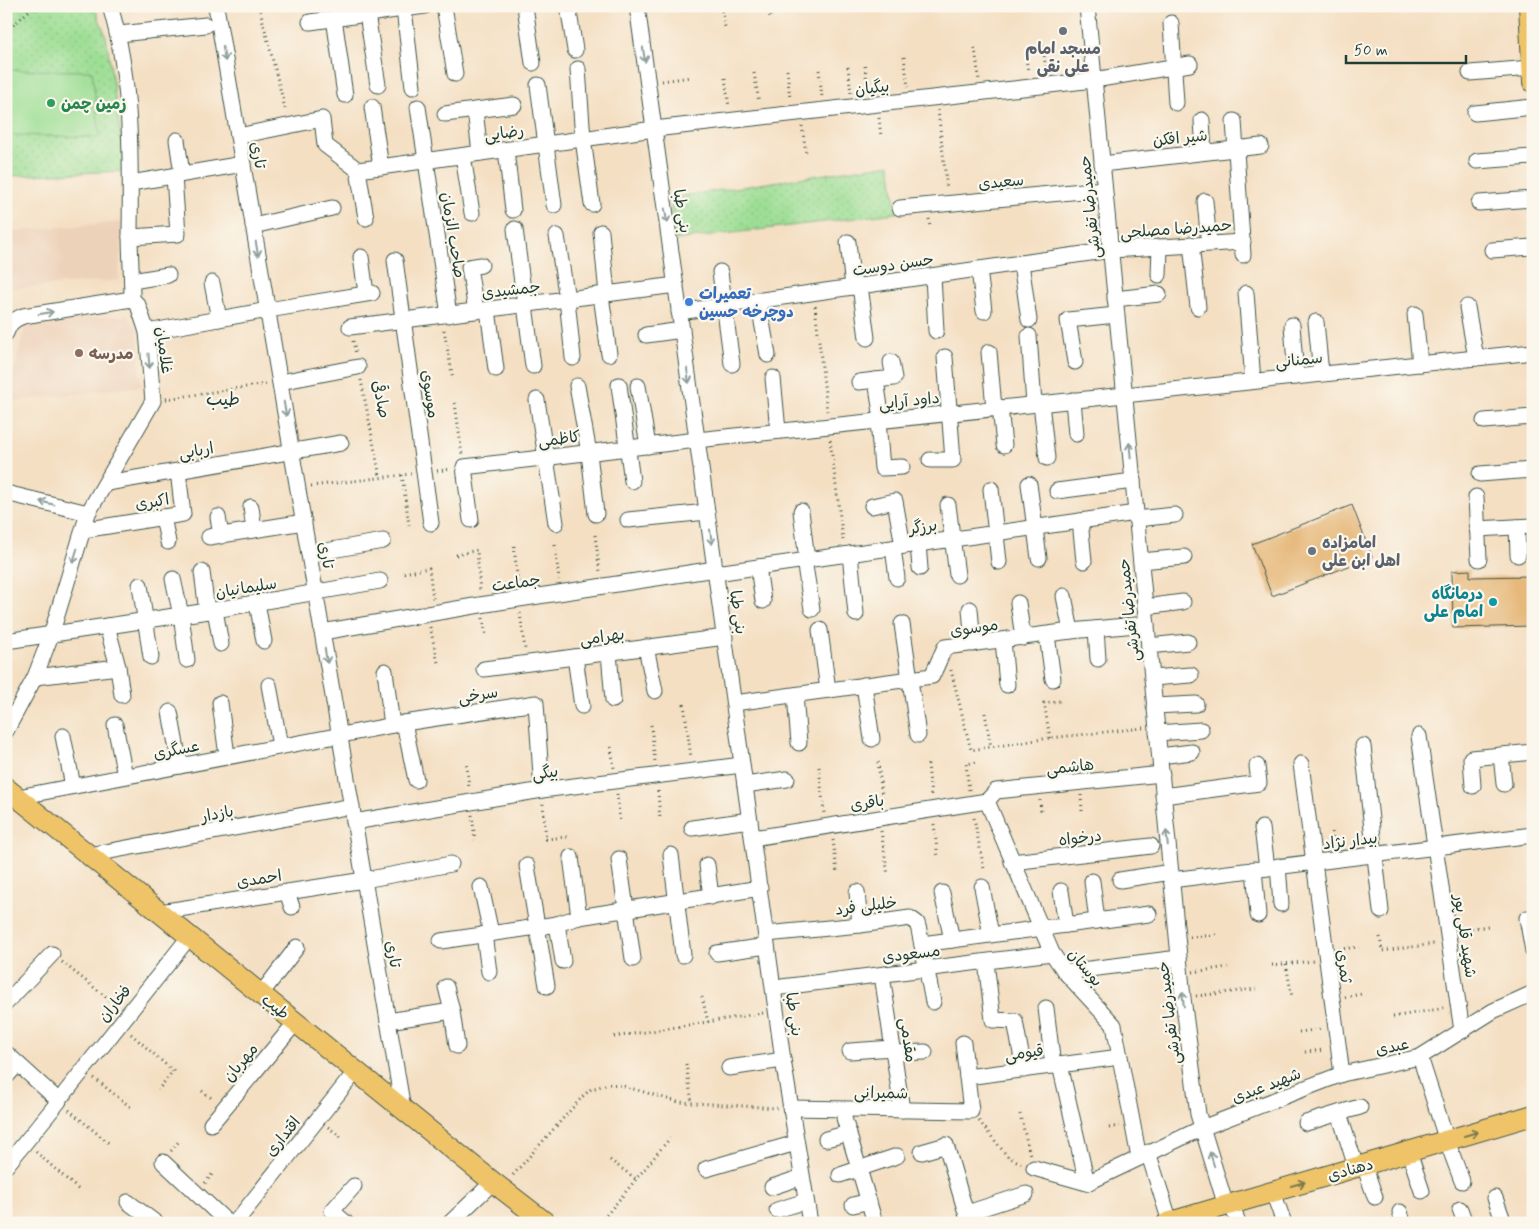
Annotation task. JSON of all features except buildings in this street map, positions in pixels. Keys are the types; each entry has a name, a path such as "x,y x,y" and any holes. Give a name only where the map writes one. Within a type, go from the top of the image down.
{"main road":[{"path":"1529,6 1532,75"},
{"name":"طیب","path":"12,792 546,1223"},
{"name":"دهنادی","path":"1169,1222 1232,1211 1274,1192 1533,1116"}],"street":[{"name":"غلامیان","path":"110,6 119,34 125,72 131,183 132,299 138,305 147,332 153,401"},
{"name":"تاری","path":"216,6 403,1109"},
{"path":"310,22 425,6"},
{"path":"444,6 455,74"},
{"path":"526,6 533,63"},
{"path":"568,6 575,50"},
{"name":"بنی طبا","path":"637,6 783,1060 808,1222"},
{"name":"حمیدرضا تفرشی","path":"1087,6 1183,998 1198,1114 1232,1211"},
{"path":"404,9 413,87"},
{"path":"367,14 378,85"},
{"path":"334,18 345,95"},
{"path":"1171,22 1176,103"},
{"path":"119,34 206,25"},
{"name":"بیگیان","path":"654,129 1094,80 1190,64"},
{"path":"578,69 583,139 592,204"},
{"path":"1470,73 1532,75"},
{"path":"538,86 554,205"},
{"path":"445,114 514,105"},
{"path":"372,107 381,167"},
{"name":"صاحب الزمان","path":"418,107 445,315"},
{"path":"1475,113 1533,107"},
{"path":"475,110 480,153"},
{"path":"238,136 322,119 325,145 358,170 366,218"},
{"path":"1202,120 1204,152"},
{"path":"1234,121 1236,149"},
{"name":"رضایی","path":"358,170 654,129"},
{"path":"130,237 178,234 177,140"},
{"name":"شیر افکن","path":"1102,164 1261,146"},
{"name":"حمیدرضا مصلحی","path":"1111,250 1191,244 1243,248 1236,149"},
{"path":"506,150 513,210"},
{"path":"462,156 472,213"},
{"path":"1477,160 1533,157"},
{"path":"131,183 243,164"},
{"name":"سعیدی","path":"900,208 1104,189"},
{"path":"1479,203 1533,199"},
{"path":"1205,202 1209,244"},
{"path":"254,226 332,208"},
{"path":"514,229 533,366"},
{"path":"601,232 609,354"},
{"path":"557,236 567,299 573,358"},
{"path":"848,242 867,338"},
{"path":"1191,244 1198,307"},
{"path":"1159,275 1160,246"},
{"path":"1492,250 1533,247"},
{"name":"حسن دوست","path":"680,312 1111,250"},
{"path":"147,332 369,293 361,257"},
{"name":"موسوی","path":"395,260 431,523"},
{"path":"1021,263 1029,320"},
{"path":"475,266 482,310 496,369"},
{"path":"979,269 984,311"},
{"path":"720,272 732,364"},
{"path":"132,281 168,275"},
{"path":"933,276 936,331"},
{"path":"212,282 219,319"},
{"name":"جمشیدی","path":"350,327 676,285"},
{"path":"1246,293 1253,381"},
{"path":"1115,299 1159,294"},
{"path":"6,333 13,320 23,316 132,299"},
{"path":"758,300 768,355"},
{"path":"1467,307 1476,358"},
{"path":"1415,314 1420,364"},
{"path":"1075,362 1068,320 1116,315"},
{"path":"1316,322 1321,374"},
{"path":"1292,325 1296,376"},
{"path":"646,335 682,330"},
{"path":"1029,336 1037,404 1047,458"},
{"path":"989,352 1004,445"},
{"name":"سمنانی","path":"1125,394 1533,352"},
{"path":"930,460 953,460 945,357"},
{"path":"891,362 894,378 866,378 880,420 882,468 902,467"},
{"path":"280,382 358,367"},
{"path":"773,378 778,431"},
{"path":"619,385 632,481"},
{"path":"577,386 589,452 596,514"},
{"path":"638,386 648,446"},
{"name":"داود آرایی","path":"697,440 1125,394"},
{"path":"537,400 556,523"},
{"path":"1073,400 1076,434"},
{"path":"6,731 34,677 51,635 88,513 153,401"},
{"path":"1484,421 1533,417"},
{"name":"کاظمی","path":"464,467 697,440"},
{"name":"اربابی","path":"106,483 340,443"},
{"path":"464,467 470,520"},
{"path":"1480,474 1533,470"},
{"name":"اکبری","path":"83,530 183,514 178,471"},
{"path":"1057,491 1133,481"},
{"path":"1029,484 1039,558"},
{"path":"991,489 1000,562"},
{"path":"6,493 88,513"},
{"path":"1476,497 1479,559"},
{"path":"872,506 895,501 905,546 920,568"},
{"path":"948,505 957,575"},
{"path":"251,507 254,530"},
{"path":"801,511 812,609"},
{"path":"628,520 707,512"},
{"name":"برزگر","path":"716,571 758,567 1080,521 1175,515"},
{"path":"164,517 168,542"},
{"path":"218,517 215,536 304,522"},
{"path":"1080,521 1084,561"},
{"path":"1477,529 1533,526"},
{"path":"1517,527 1518,555"},
{"path":"309,554 383,541"},
{"path":"897,578 905,546"},
{"path":"847,554 856,614"},
{"path":"1140,561 1184,556"},
{"path":"758,567 763,601"},
{"name":"جماعت","path":"322,632 480,605 716,571"},
{"path":"202,572 220,644"},
{"path":"174,579 187,660"},
{"name":"سلیمانیان","path":"6,641 257,603 380,581"},
{"path":"140,585 151,657"},
{"path":"1064,596 1071,631"},
{"path":"1145,607 1184,602"},
{"path":"257,603 264,641"},
{"path":"1018,603 1023,638"},
{"path":"970,610 973,644"},
{"path":"902,624 918,735"},
{"name":"موسوی","path":"734,704 932,676 945,647 1071,631 1147,624"},
{"path":"107,626 118,667 122,695"},
{"path":"1096,629 1098,659"},
{"path":"820,630 828,690"},
{"path":"1047,635 1053,679"},
{"name":"بهرامی","path":"484,669 725,637"},
{"path":"1003,640 1007,684"},
{"path":"1149,646 1188,642"},
{"path":"646,648 654,691"},
{"path":"609,653 613,700"},
{"path":"575,657 582,706"},
{"path":"34,677 118,667"},
{"path":"385,671 398,724 416,780"},
{"path":"1152,678 1190,675"},
{"path":"269,685 280,746"},
{"path":"864,686 872,739"},
{"path":"795,695 799,743"},
{"path":"220,703 227,756"},
{"name":"سرخی","path":"340,735 398,724 536,703 542,790"},
{"path":"1154,706 1196,704"},
{"path":"170,712 180,766"},
{"path":"115,724 124,776"},
{"path":"1157,730 1201,730"},
{"name":"عسگری","path":"12,792 73,786 340,735"},
{"path":"63,736 73,786"},
{"name":"شهید قلی پور","path":"1419,736 1458,1006 1466,1028"},
{"path":"1363,746 1381,911"},
{"path":"1160,756 1192,752"},
{"path":"1473,786 1471,758 1533,752"},
{"path":"1501,755 1504,784"},
{"name":"ثمری","path":"1301,764 1342,1074"},
{"name":"بیگی","path":"354,822 542,790 742,765"},
{"path":"1163,796 1260,783 1257,766"},
{"name":"هاشمی","path":"986,801 996,791 1162,774"},
{"path":"745,785 787,779"},
{"name":"باقری","path":"753,838 986,801"},
{"name":"بوستان","path":"986,801 1052,953 1065,972 1114,1026 1144,1155 1169,1222"},
{"name":"بازدار","path":"89,854 352,806"},
{"path":"692,828 750,820"},
{"path":"1258,915 1266,868 1262,828"},
{"name":"بیدار نژاد","path":"1120,880 1266,868 1533,835"},
{"name":"درخواه","path":"1012,862 1152,846"},
{"path":"671,855 684,955"},
{"path":"571,857 579,917"},
{"path":"619,859 633,959"},
{"name":"احمدی","path":"160,912 364,880 451,864"},
{"path":"706,865 711,897"},
{"path":"528,866 547,986"},
{"path":"1266,868 1281,904"},
{"path":"1092,881 1097,921"},
{"path":"982,887 991,935"},
{"path":"481,888 488,934 489,972"},
{"path":"441,941 557,924 579,917 760,888"},
{"path":"1062,890 1066,925"},
{"path":"287,892 292,907"},
{"path":"857,892 860,925"},
{"path":"942,893 952,940"},
{"path":"933,1002 925,969 922,944 1149,914"},
{"name":"خلیلی فرد","path":"717,953 767,940 910,918 916,923 922,944"},
{"path":"1527,918 1533,950"},
{"path":"557,924 563,961"},
{"name":"فخاران","path":"6,1166 190,936"},
{"path":"262,994 297,947"},
{"name":"مسعودی","path":"774,988 1052,953"},
{"path":"6,1003 52,954"},
{"path":"1065,972 1179,958"},
{"path":"986,962 993,1020 1015,1021 1024,1070"},
{"name":"مقدمی","path":"882,975 902,1110"},
{"path":"446,987 457,1046"},
{"path":"1466,1028 1493,1011 1533,993"},
{"path":"1046,1008 1056,1066 1087,1183"},
{"path":"388,1021 452,1011"},
{"name":"مهربان","path":"211,1124 296,1022"},
{"name":"عبدی","path":"1342,1074 1420,1057 1466,1028"},
{"path":"963,1043 971,1111"},
{"path":"850,1051 925,1052"},
{"path":"6,1053 62,1097"},
{"name":"قیومی","path":"967,1077 1120,1057"},
{"path":"1420,1057 1462,1181"},
{"path":"728,1068 783,1060"},
{"path":"6,1077 18,1064"},
{"name":"اقتداری","path":"235,1223 356,1071"},
{"name":"شهید عبدی","path":"1202,1128 1342,1074"},
{"path":"1306,1123 1360,1107"},
{"name":"شمیرانی","path":"790,1108 971,1111"},
{"path":"1339,1113 1360,1166 1375,1197"},
{"path":"844,1118 875,1223"},
{"path":"1034,1168 1087,1183 1202,1128"},
{"path":"826,1139 849,1133"},
{"path":"706,1169 796,1143"},
{"path":"922,1152 946,1145 968,1218 1026,1194"},
{"path":"1409,1152 1422,1191"},
{"path":"840,1175 897,1156"},
{"path":"163,1162 228,1223"},
{"path":"772,1187 802,1177"},
{"path":"450,1223 497,1185"},
{"path":"337,1218 354,1186"},
{"path":"1274,1192 1284,1223"},
{"path":"1495,1198 1504,1223"},
{"path":"777,1210 806,1201"},
{"path":"853,1205 869,1201"},
{"path":"128,1202 156,1223"}],"path":[{"path":"6,32 34,6"},
{"path":"259,6 290,126"},
{"path":"721,6 725,28"},
{"path":"769,6 770,17"},
{"path":"813,6 814,12"},
{"path":"1043,46 1047,85"},
{"path":"975,48 980,93"},
{"path":"904,58 910,100"},
{"path":"865,66 870,105"},
{"path":"848,67 853,107"},
{"path":"787,70 806,153"},
{"path":"819,70 824,110"},
{"path":"754,73 761,117"},
{"path":"648,83 691,77"},
{"path":"725,78 731,120"},
{"path":"937,97 949,204"},
{"path":"813,293 828,426 847,554"},
{"path":"445,315 453,379"},
{"name":"صادقی","path":"350,327 380,477"},
{"path":"153,401 280,382"},
{"path":"298,487 464,467 455,402"},
{"path":"402,475 409,525"},
{"path":"595,535 602,587"},
{"path":"514,546 526,663"},
{"path":"555,546 561,593"},
{"path":"456,555 476,550 480,605"},
{"path":"404,573 429,568 431,614 438,663"},
{"path":"945,647 971,750 1050,738 1157,730"},
{"path":"1050,738 1044,703 1060,701"},
{"path":"684,704 693,771"},
{"path":"986,713 991,747"},
{"path":"651,726 660,820"},
{"path":"612,747 620,823"},
{"path":"878,762 888,875"},
{"path":"977,762 966,764 971,804 984,869"},
{"path":"928,764 938,858"},
{"path":"467,765 476,840"},
{"path":"819,767 837,872"},
{"path":"542,790 546,839 567,837"},
{"path":"1380,937 1382,951 1448,937 1488,926"},
{"path":"1177,938 1218,935"},
{"path":"52,954 124,1018 173,1070 158,1090"},
{"path":"1272,965 1327,960"},
{"path":"1286,964 1292,997"},
{"path":"1180,973 1228,967"},
{"path":"1183,998 1256,990"},
{"path":"702,997 708,1022"},
{"path":"1393,1017 1458,1006"},
{"path":"614,1037 776,1010"},
{"path":"1299,1032 1336,1028"},
{"path":"1305,1052 1339,1048"},
{"path":"686,1064 692,1103"},
{"path":"83,1070 133,1109"},
{"path":"497,1185 590,1089 601,1085 615,1084 670,1100 692,1103 790,1108"},
{"path":"62,1097 111,1145"},
{"path":"971,1111 1008,1158 1034,1168"},
{"path":"1020,1114 1034,1168"},
{"path":"600,1223 670,1138"},
{"path":"25,1142 79,1190"},
{"path":"610,1160 636,1179"}],"shaded area":[{"path":"122,222 119,280 6,289 6,232"},
{"name":"مدرسه","path":"127,315 139,330 140,376 143,386 6,402 26,323"}],"green space":[{"path":"6,6 94,6 106,36 126,171 6,176"},
{"name":"زمین چمن","path":"6,70 92,71 100,137 6,135"},
{"path":"890,164 897,213 675,240 670,198"}],"place":[{"name":"مسجد امام علی نقی","path":"1063,31"},
{"name":"زمین چمن","path":"51,103"},
{"name":"تعمیرات دوچرخه حسین","path":"689,302"},
{"name":"مدرسه","path":"79,353"},
{"name":"امامزاده اهل ابن علی","path":"1312,551"},
{"name":"درمانگاه امام علی","path":"1493,602"}],"district":[{"name":"طیب","path":"223,399"}]}
